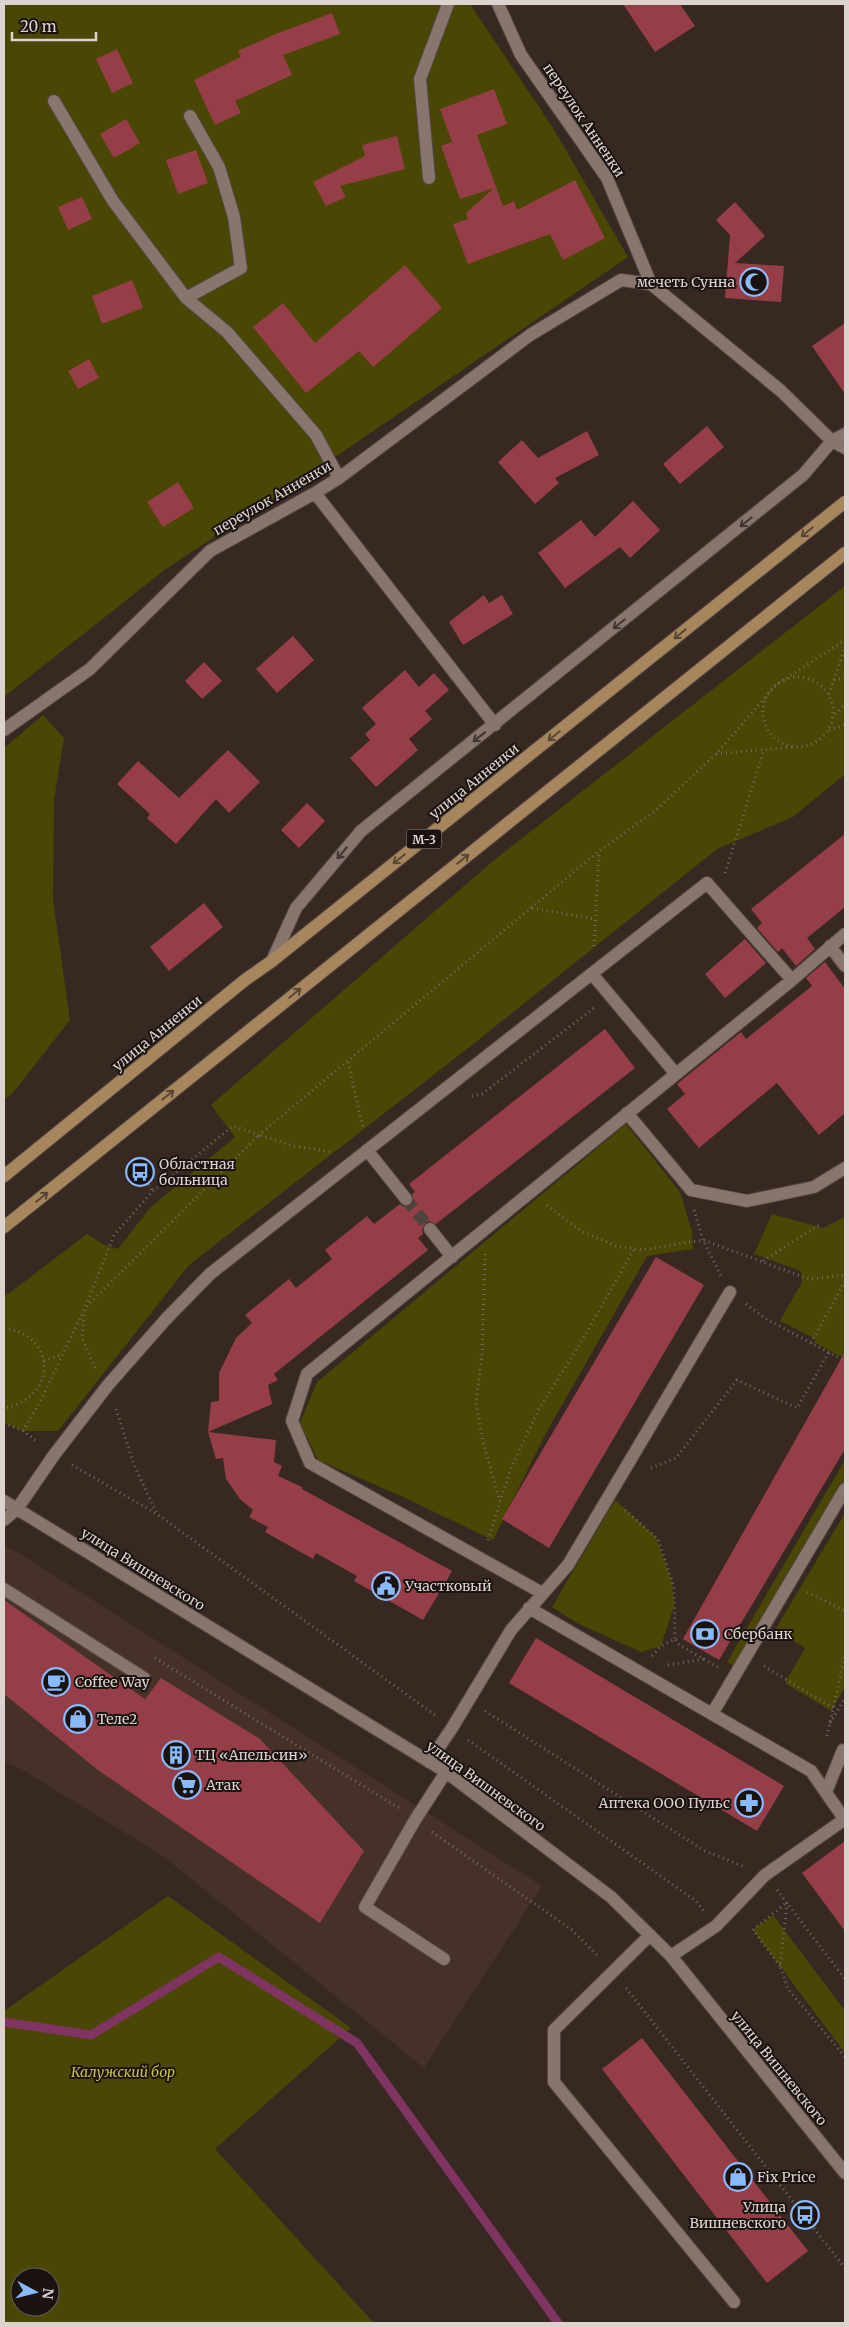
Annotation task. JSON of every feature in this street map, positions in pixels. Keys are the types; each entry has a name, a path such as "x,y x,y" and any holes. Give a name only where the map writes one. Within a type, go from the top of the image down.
{"main road":[{"name":"улица Анненки","path":"4,1176 245,980 272,961 845,502"},
{"path":"4,1227 845,553"}],"street":[{"path":"429,178 420,79 448,4"},
{"name":"переулок Анненки","path":"498,4 521,55 607,178 651,284 781,391 832,441 845,448"},
{"path":"54,101 113,200 186,298 227,332 316,435 338,478"},
{"path":"186,298 241,268 234,217 219,167 190,116"},
{"name":"переулок Анненки","path":"4,730 90,669 210,551 315,493 338,478 530,335 572,308 622,280 651,284"},
{"path":"272,961 296,908 361,831 495,725 803,475 832,441 845,434"},
{"path":"315,493 495,725"},
{"path":"4,1520 17,1509 54,1455 108,1385 166,1318 210,1274 707,883 792,980"},
{"path":"542,1593 310,1463 292,1421 307,1374 792,980 845,934"},
{"path":"830,946 845,966"},
{"path":"592,974 676,1074"},
{"path":"627,1113 692,1190 747,1201 814,1187 845,1168"},
{"path":"364,1153 406,1199"},
{"path":"430,1229 452,1257"},
{"path":"429,1762 452,1728 510,1630 568,1565 730,1292"},
{"path":"712,1714 845,1489"},
{"name":"улица Вишневского","path":"4,1501 446,1772 611,1897 671,1956 845,2173"},
{"path":"4,1589 144,1678"},
{"path":"529,1608 811,1771 845,1820 765,1874 716,1926 671,1956"},
{"path":"826,1792 843,1753"},
{"path":"444,1959 364,1908 415,1820 446,1772"},
{"path":"650,1935 554,2030 554,2082 734,2302"}],"path":[{"path":"798,747 786,745 775,739 767,729 763,705 768,694 776,685 845,640"},
{"path":"829,694 845,648"},
{"path":"85,1308 259,1135 599,851 654,812 716,754 776,685 786,679 798,677 810,679 821,685 829,694 832,718 828,730 820,739 810,745 716,754"},
{"path":"833,680 845,677"},
{"path":"832,718 845,704"},
{"path":"828,730 845,724"},
{"path":"718,895 764,750"},
{"path":"592,974 599,851"},
{"path":"532,908 596,918"},
{"path":"23,1431 41,1400 85,1308 114,1236 153,1191 233,1126 293,1146 364,1153 348,1062"},
{"path":"140,1172 153,1191"},
{"path":"692,1190 694,1215 703,1240 730,1292 766,1319 845,1361"},
{"path":"530,1193 581,1231 616,1246 642,1250 703,1240 809,1279 845,1276"},
{"path":"762,1262 819,1225"},
{"path":"480,1234 487,1260 482,1354 476,1401 482,1438 500,1503"},
{"path":"482,1559 512,1468 539,1409 634,1249"},
{"path":"812,1343 845,1281"},
{"path":"4,1328 18,1330 30,1337 39,1348 44,1361 43,1375 38,1388 30,1399 17,1406 4,1408"},
{"path":"648,1469 676,1458 737,1380 797,1408 829,1352"},
{"path":"44,1361 61,1355"},
{"path":"4,1423 23,1431 54,1455 158,1514 452,1728 696,1902 716,1926"},
{"path":"621,1506 658,1539 674,1586 674,1639"},
{"path":"806,1591 845,1611"},
{"path":"826,1740 845,1654"},
{"path":"152,1657 391,1802 572,1930 613,1972 845,2268"},
{"path":"665,1665 704,1659"},
{"path":"761,1665 833,1708"},
{"path":"829,1725 845,1698"},
{"path":"469,1700 705,1851 765,1874 845,1979"},
{"path":"780,1966 787,1903"},
{"path":"787,1903 753,1930 780,1966 788,1989 845,2057"}],"shaded area":[{"path":"4,1546 19,1553 542,1886 424,2068 163,1856 21,1769 4,1762"}],"green space":[{"path":"4,4 470,4 553,128 628,257 344,451 163,571 4,697"},
{"path":"845,586 845,774 793,817 717,849 472,1045 189,1265 58,1431 23,1431 4,1423 4,1297 87,1234 104,1245 118,1249 150,1208 235,1137 211,1105 493,861"},
{"path":"43,715 64,738 54,800 53,899 70,1020 12,1094 4,1099 4,748"},
{"path":"626,1124 680,1192 692,1232 693,1249 647,1256 546,1433 493,1540 401,1496 318,1460 300,1423 317,1382"},
{"path":"772,1214 823,1228 845,1217 845,1359 814,1342 816,1339 780,1321 802,1282 801,1271 754,1254"},
{"path":"845,1460 845,1480 735,1667 727,1662"},
{"path":"615,1500 656,1537 672,1582 674,1606 661,1646 641,1652 577,1623 552,1607"},
{"path":"845,1513 845,1687 831,1711 785,1683 805,1648 775,1630"},
{"name":"Калужский бор","path":"168,1896 351,2028 215,2149 374,2323 4,2323 4,2011"},
{"path":"773,1915 845,2011 845,2053 753,1930"}],"building":[{"path":"623,4 680,4 695,26 655,52"},
{"path":"332,13 340,34 283,55 292,75 235,101 241,113 215,125 194,80 241,57 238,51 273,35"},
{"path":"117,49 133,83 112,93 96,59"},
{"path":"494,89 507,124 477,135 503,206 514,201 517,210 575,180 605,238 563,260 550,234 468,264 453,224 468,219 466,213 494,188 460,199 441,146 452,142 440,109"},
{"path":"126,119 140,143 114,158 100,134"},
{"path":"397,136 405,169 340,186 346,197 326,206 313,182 365,156 362,145"},
{"path":"196,150 208,183 178,194 166,160"},
{"path":"82,197 92,219 68,230 58,207"},
{"path":"735,202 765,236 735,263 784,266 781,302 725,298 730,235 716,220"},
{"path":"405,265 442,308 373,367 359,351 306,393 253,327 283,303 315,343"},
{"path":"132,280 143,308 102,324 92,296"},
{"path":"845,323 845,394 812,346"},
{"path":"89,359 99,378 78,389 68,371"},
{"path":"707,426 724,447 680,484 663,464"},
{"path":"587,431 599,455 555,478 559,483 535,504 498,462 522,440 538,458"},
{"path":"178,482 194,508 163,527 147,502"},
{"path":"633,501 660,530 630,558 620,547 565,588 538,553 581,520 595,537"},
{"path":"484,595 489,603 502,595 513,614 463,645 449,622"},
{"path":"293,636 314,660 277,693 256,669"},
{"path":"204,662 222,681 202,699 185,681"},
{"path":"405,670 419,687 434,673 449,690 425,711 432,719 409,739 418,750 376,787 350,758 370,740 365,734 376,724 362,708"},
{"path":"228,750 260,782 229,813 216,799 176,844 147,818 150,814 117,784 138,761 179,798"},
{"path":"307,803 325,821 299,848 281,830"},
{"path":"845,834 845,907 807,938 815,949 796,966 782,948 778,952 757,928 762,923 751,909"},
{"path":"204,903 223,927 169,971 150,947"},
{"path":"745,939 766,963 725,998 705,974"},
{"path":"825,962 845,989 845,1113 819,1135 777,1083 699,1148 667,1109 685,1094 677,1084 741,1032 746,1039 812,986 806,978"},
{"path":"605,1029 635,1068 436,1224 429,1221 425,1223 422,1230 423,1234 418,1238 428,1250 274,1374 278,1380 268,1385 272,1404 208,1432 211,1402 219,1401 219,1373 236,1338 252,1323 245,1315 289,1279 296,1288 332,1259 325,1250 367,1216 374,1224 400,1204 404,1207 411,1206 414,1202 412,1194 415,1192 409,1184"},
{"path":"656,1257 704,1285 549,1548 502,1519"},
{"path":"845,1352 845,1449 719,1660 683,1639"},
{"path":"208,1432 276,1440 274,1462 282,1466 278,1476 302,1487 302,1489 452,1571 423,1620 354,1581 357,1576 316,1553 313,1559 265,1532 268,1527 249,1517 253,1510 240,1499 226,1479 223,1458 216,1459"},
{"name":"ТЦ «Апельсин»","path":"4,1600 145,1699 161,1678 260,1739 364,1851 320,1923 98,1770 4,1694"},
{"path":"536,1638 784,1786 757,1831 509,1683"},
{"path":"845,1841 845,1931 802,1873"},
{"path":"642,2038 808,2251 767,2283 602,2069"}],"waterway":[{"path":"4,2022 91,2035 219,1957 357,2043 558,2323"}],"tunnel":[{"path":"406,1199 430,1229"}],"place":[{"name":"мечеть Сунна","path":"754,282"},
{"name":"Областная больница","path":"140,1172"},
{"name":"Участковый","path":"386,1586"},
{"name":"Сбербанк","path":"705,1634"},
{"name":"Coffee Way","path":"56,1682"},
{"name":"Теле2","path":"78,1719"},
{"name":"ТЦ «Апельсин»","path":"176,1755"},
{"name":"Атак","path":"187,1785"},
{"name":"Аптека ООО Пульс","path":"749,1803"},
{"name":"Fix Price","path":"738,2177"},
{"name":"Улица Вишневского","path":"805,2215"}]}
